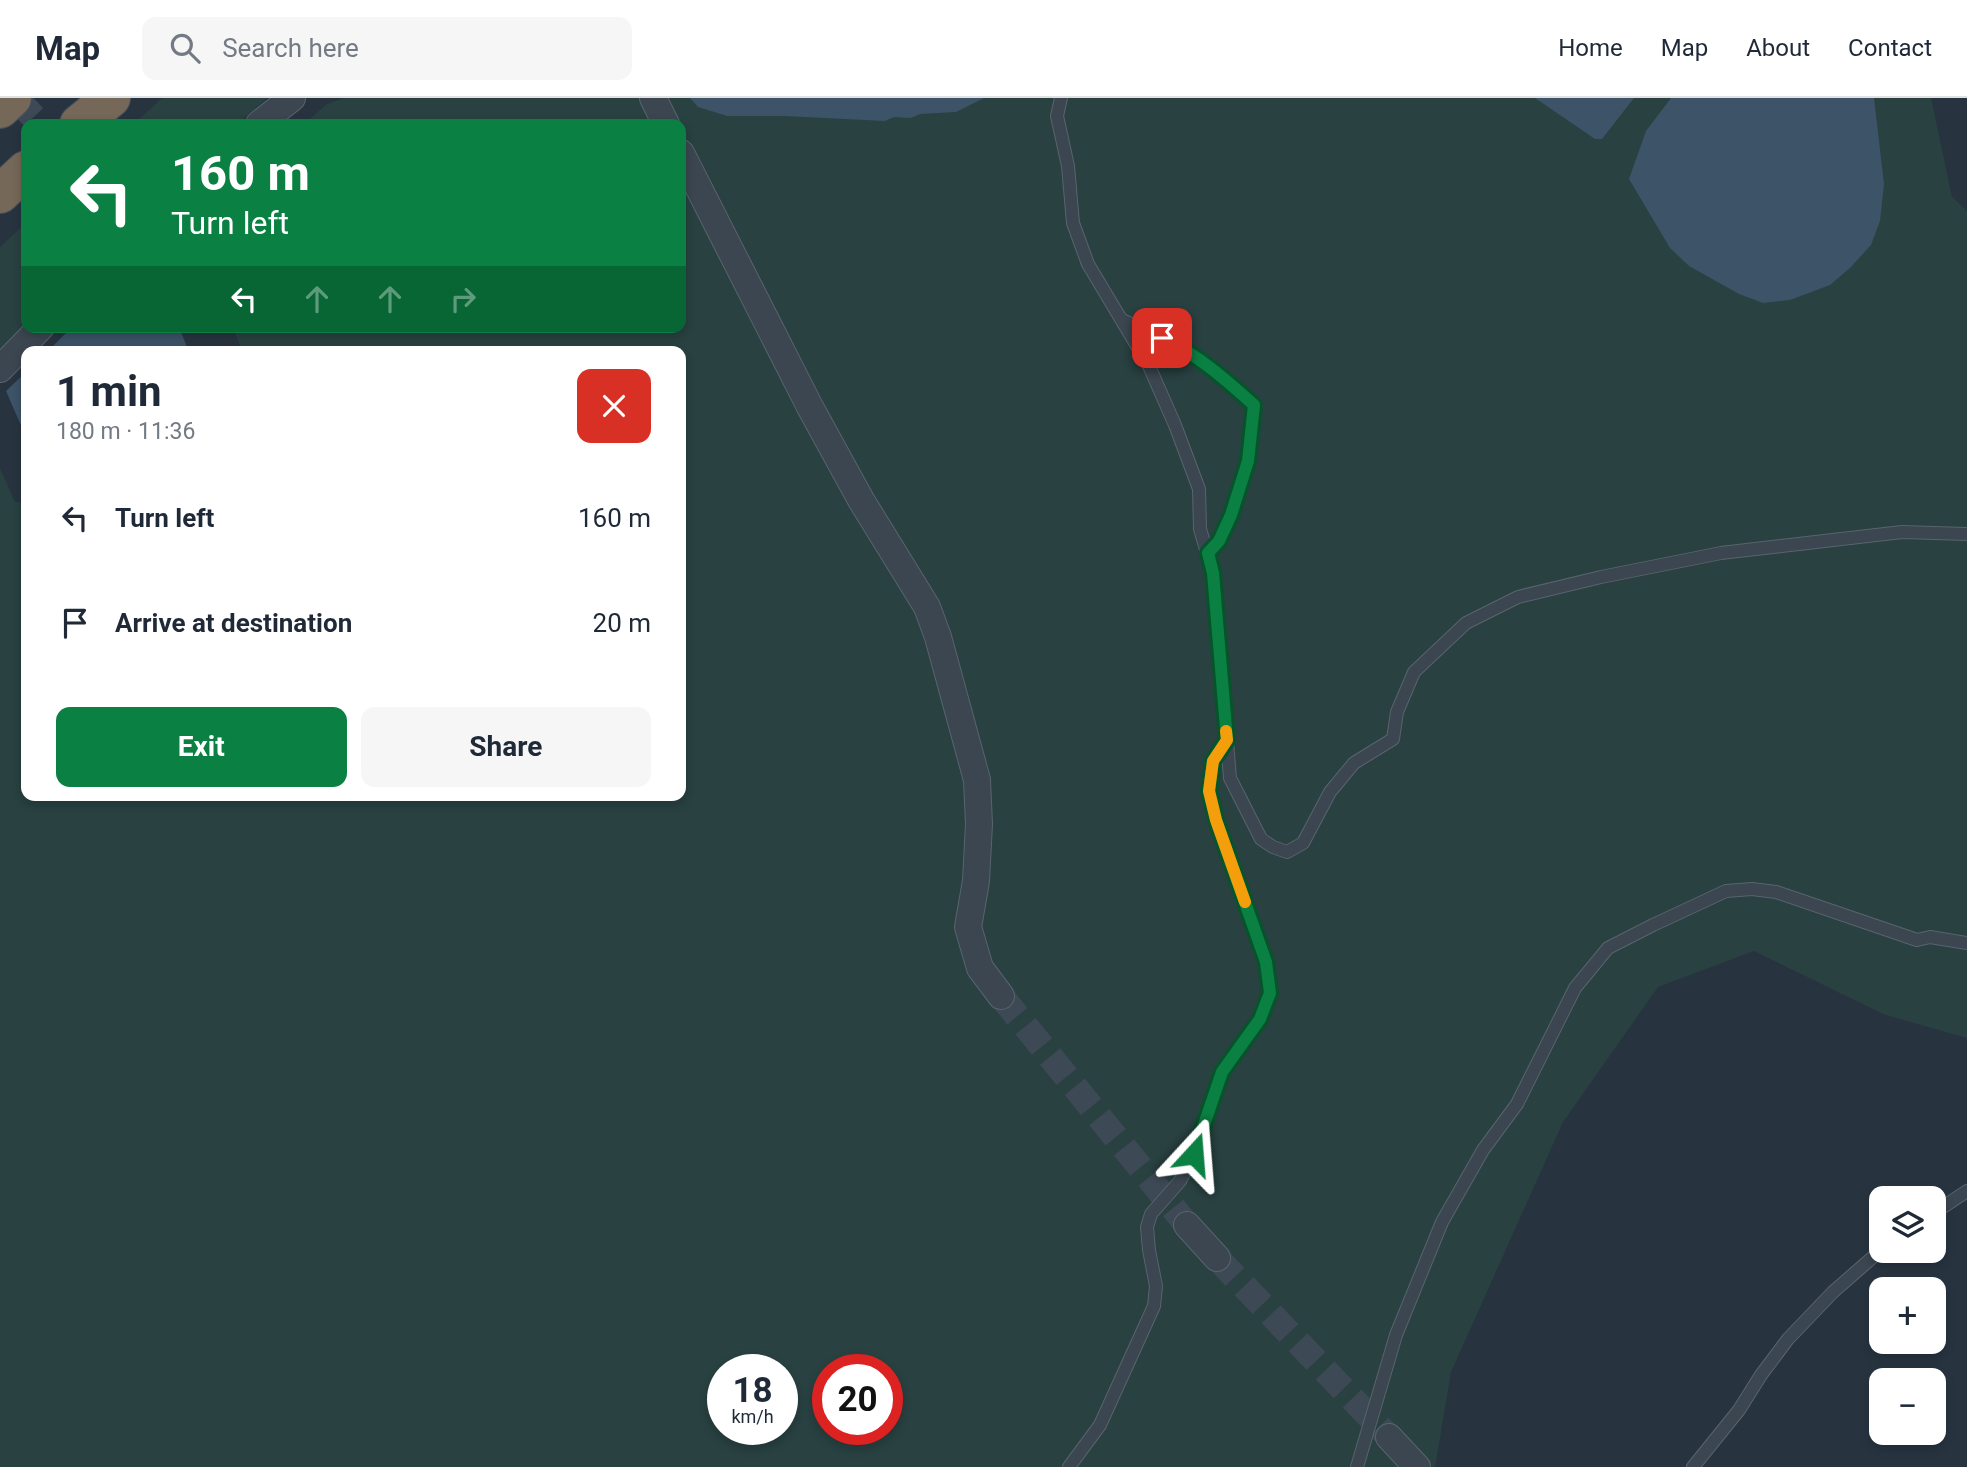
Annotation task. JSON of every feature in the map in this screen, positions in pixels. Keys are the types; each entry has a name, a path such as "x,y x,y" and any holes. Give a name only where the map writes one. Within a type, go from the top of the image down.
{"highway":[{"path":"0,109 12,98"},
{"path":"85,119 109,98"},
{"path":"0,194 21,175"}],"street":[{"path":"265,119 292,98"},
{"path":"653,98 664,119"},
{"path":"686,163 854,489 927,607 938,637 977,780 979,824 976,881 968,928 981,968 1001,996"},
{"path":"22,346 35,333"},
{"path":"0,369 21,347"},
{"path":"1187,1225 1217,1258"},
{"path":"1389,1437 1416,1467"}],"lane":[{"path":"1062,98 1057,116 1068,166 1073,223 1088,264 1149,366 1199,489 1200,530 1213,573 1230,778 1261,839 1273,847 1287,852 1303,843 1330,792 1354,764 1393,739 1397,712 1414,672 1466,623 1518,597 1721,553 1902,532 1967,534"},
{"path":"1122,320 1182,347 1213,369 1254,405 1248,461 1231,515 1219,541 1208,553"},
{"path":"1069,1467 1100,1425 1154,1306 1156,1286 1147,1227 1151,1214 1180,1181 1190,1163 1222,1072 1260,1019 1270,993 1266,962 1216,820 1209,791 1213,761 1227,740"},
{"path":"1357,1467 1396,1335 1442,1222 1483,1150 1517,1104 1576,988 1608,948 1726,891 1752,889 1776,892 1917,940 1930,937 1967,943"},
{"path":"1946,1205 1967,1191"},
{"path":"1693,1467 1739,1410 1788,1339 1833,1292 1869,1260"}],"green space":[{"path":"162,98 267,98 243,119 139,119"},
{"path":"344,98 1931,98 1952,197 1967,211 1967,1038 1883,1014 1754,951 1658,987 1563,1122 1451,1372 1435,1467 0,1467 0,468 15,502 21,503 21,801 686,801 686,346 240,346 235,333 686,333 686,119 310,119 327,104"},
{"path":"21,228 21,329 0,350 0,247"}],"water":[{"path":"690,98 984,98 956,112 920,114 911,118 894,117 885,121 727,116 698,107"},
{"path":"1535,98 1634,98 1602,139 1595,139"},
{"path":"1671,98 1874,98 1884,184 1880,221 1871,245 1830,285 1790,300 1763,303 1739,294 1689,266 1670,248 1629,179 1646,131"},
{"path":"66,333 181,333 187,346 53,346"},
{"path":"21,377 21,426 6,391"}],"tunnel":[{"path":"16,98 35,119"},
{"path":"1001,996 1187,1225"},
{"path":"1217,1258 1389,1437"}],"slow traffic":[{"path":"1226,731 1227,740 1213,761 1209,791 1216,820 1245,902"}],"route":[{"path":"1162,338 1182,347 1213,369 1254,405 1248,461 1231,515 1219,541 1208,553 1213,573 1227,740 1213,761 1209,791 1216,820 1266,962 1270,993 1260,1019 1222,1072 1194,1154"}]}
